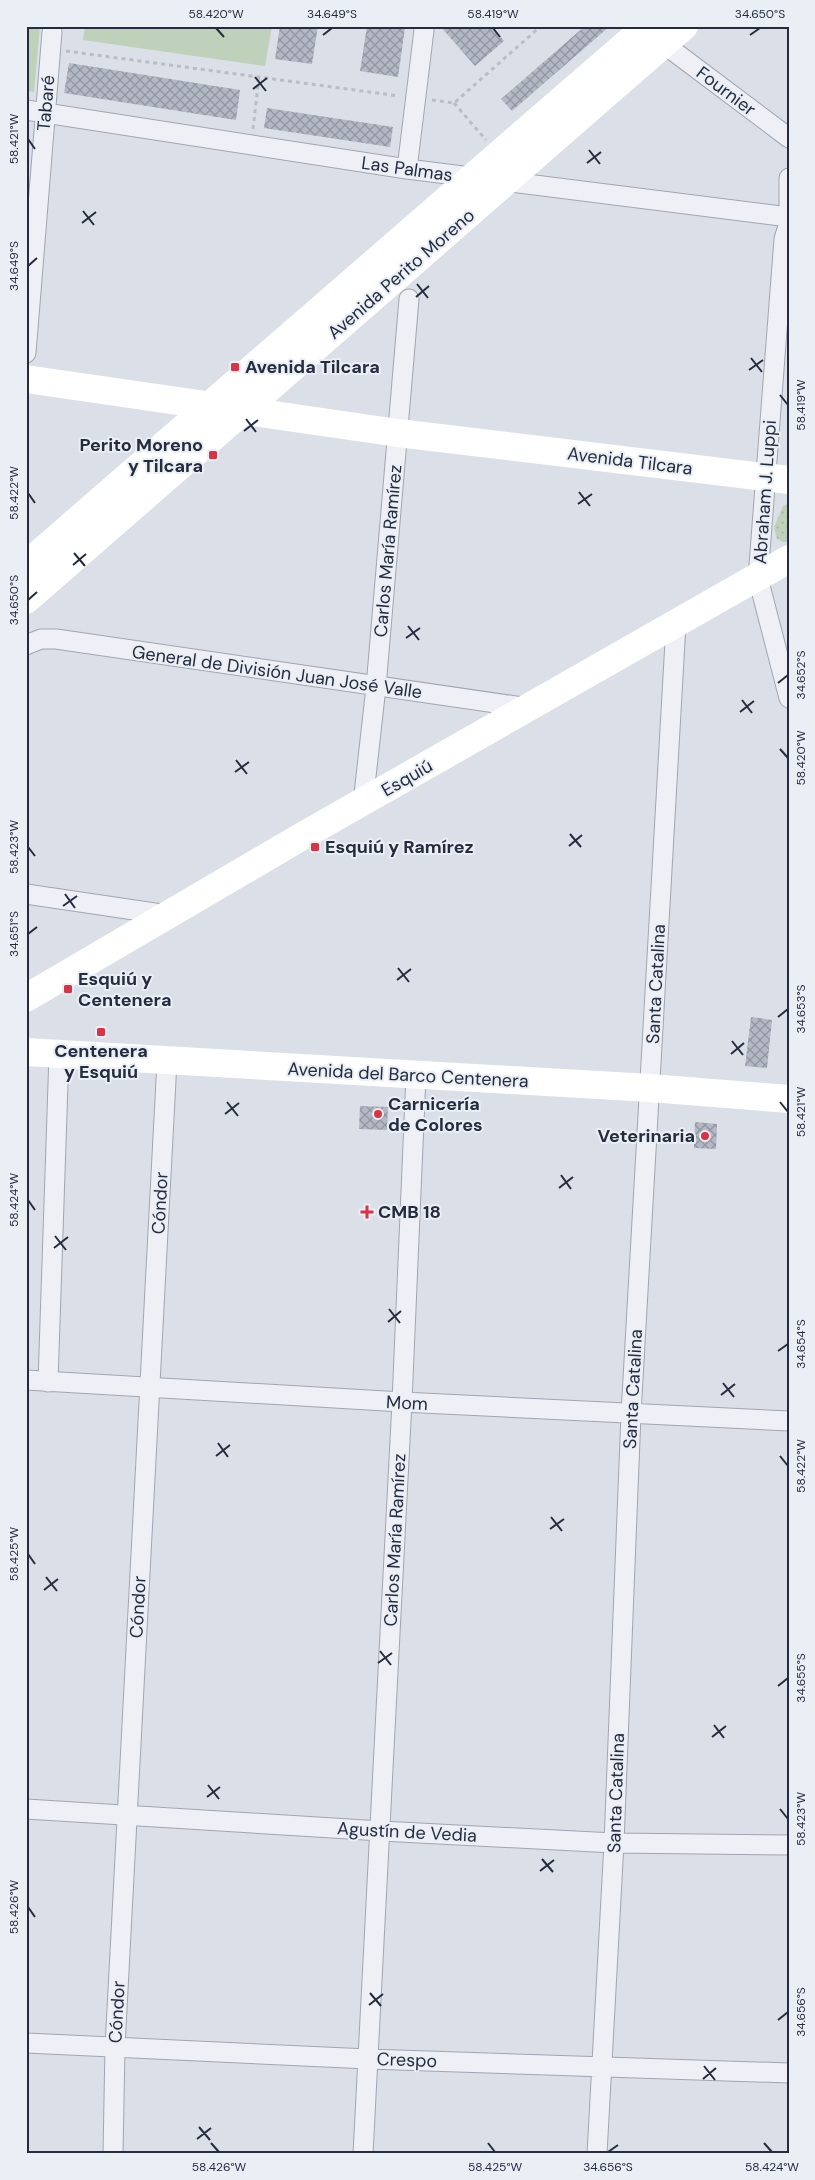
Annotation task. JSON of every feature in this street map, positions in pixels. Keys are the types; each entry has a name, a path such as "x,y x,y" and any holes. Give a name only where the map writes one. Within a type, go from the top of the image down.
{"main road":[{"name":"Avenida Perito Moreno","path":"26,566 500,155 651,31 684,26"},
{"name":"Avenida Perito Moreno","path":"26,600 505,183 651,31"},
{"name":"Avenida Tilcara","path":"26,379 208,407 398,433 777,478"},
{"name":"Esquiú","path":"26,998 528,708 789,560"},
{"name":"Avenida del Barco Centenera","path":"40,1049 167,1060 650,1088 789,1099"}],"street":[{"path":"408,170 424,30"},
{"name":"Fournier","path":"651,31 789,138"},
{"name":"Tabaré","path":"26,353 51,40"},
{"name":"Las Palmas","path":"26,110 408,170 789,217"},
{"path":"789,178 789,205"},
{"name":"Abraham J. Luppi","path":"789,224 784,239 777,478 758,578 789,698"},
{"name":"Carlos María Ramírez","path":"363,803 376,687 409,299"},
{"name":"Santa Catalina","path":"597,2154 614,1843 631,1414 676,624"},
{"name":"General de División Juan José Valle","path":"26,645 41,639 56,639 528,708"},
{"path":"26,894 168,915"},
{"path":"40,1049 48,1382"},
{"name":"Cóndor","path":"113,2154 115,2047 167,1060"},
{"name":"Carlos María Ramírez","path":"363,2154 402,1402 416,1075"},
{"name":"Mom","path":"26,1380 402,1402 789,1421"},
{"name":"Agustín de Vedia","path":"26,1809 380,1831 614,1843 789,1846"},
{"name":"Crespo","path":"26,2043 368,2059 789,2073"}],"path":[{"path":"454,103 541,26"},
{"path":"51,40 259,77 454,103 500,155"},
{"path":"252,145 259,77"}],"green space":[{"path":"26,26 40,26 34,92 26,91"},
{"path":"85,26 272,26 265,66 83,40"},
{"path":"789,503 789,542 784,542 777,539 774,527 783,506"}],"building":[{"path":"280,26 318,26 312,64 275,59"},
{"path":"367,26 405,28 398,77 360,71"},
{"path":"440,26 491,26 504,41 475,66"},
{"path":"585,26 610,26 512,111 501,99"},
{"path":"69,63 240,90 236,120 64,93"},
{"path":"267,108 393,127 390,147 264,128"},
{"path":"751,1017 772,1020 767,1068 745,1066"},
{"path":"360,1106 388,1107 387,1130 359,1129"},
{"name":"Veterinaria","path":"695,1122 717,1124 716,1149 694,1148"}],"place":[{"name":"Avenida Tilcara","path":"235,367"},
{"name":"Perito Moreno y Tilcara","path":"213,455"},
{"name":"Esquiú y Ramírez","path":"315,847"},
{"name":"Esquiú y Centenera","path":"68,989"},
{"name":"Centenera y Esquiú","path":"101,1032"},
{"name":"Carnicería de Colores","path":"378,1114"},
{"name":"Veterinaria","path":"705,1136"},
{"name":"CMB 18","path":"367,1212"}]}
